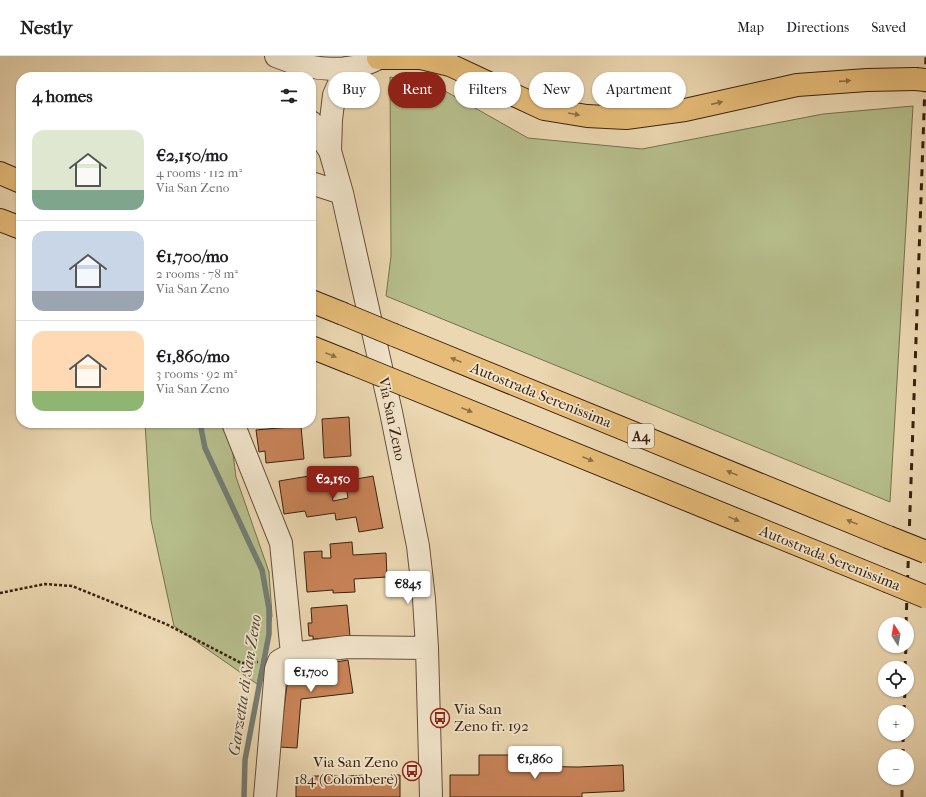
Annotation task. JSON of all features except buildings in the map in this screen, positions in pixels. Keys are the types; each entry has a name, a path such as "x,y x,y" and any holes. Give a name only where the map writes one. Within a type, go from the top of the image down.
{"highway":[{"path":"380,57 422,58 450,65 544,108 587,116 626,118 685,110 797,85 867,80 920,80"},
{"path":"0,173 16,180"},
{"path":"0,220 16,226"},
{"name":"Autostrada Serenissima","path":"316,303 926,552"},
{"name":"Autostrada Serenissima","path":"316,348 926,597"}],"street":[{"path":"275,56 294,64 319,69 346,68 380,57"},
{"path":"275,56 284,72"},
{"name":"Via San Zeno","path":"330,151 331,120 334,95 346,68"},
{"name":"Via San Zeno","path":"316,130 330,151 342,193 412,513 424,598 428,648 431,797"},
{"path":"316,185 342,193"},
{"path":"235,428 281,543 286,657"},
{"path":"265,797 276,669 286,657 347,647 428,648"}],"path":[{"path":"0,593 45,584 72,586 166,624 241,663 286,657"}],"green space":[{"path":"446,92 454,96 454,108 475,108 528,138 642,149 823,114 913,106 890,502 386,296 391,256 390,108 446,108"},
{"path":"145,428 230,428 236,477 269,572 272,616 257,684 174,626 151,520"}],"waterway":[{"name":"Garzetta di San Zeno","path":"201,428 205,448 262,570 269,609 269,634 245,760 244,797"}],"railway":[{"path":"906,617 926,56"},
{"path":"905,661 906,653"},
{"path":"904,705 905,697"},
{"path":"903,741 903,749"},
{"path":"902,785 902,797"}],"place":[{"name":"Via San Zeno fr. 192","path":"440,718"},
{"name":"Via San Zeno 184 (Colombere)","path":"412,771"}]}
